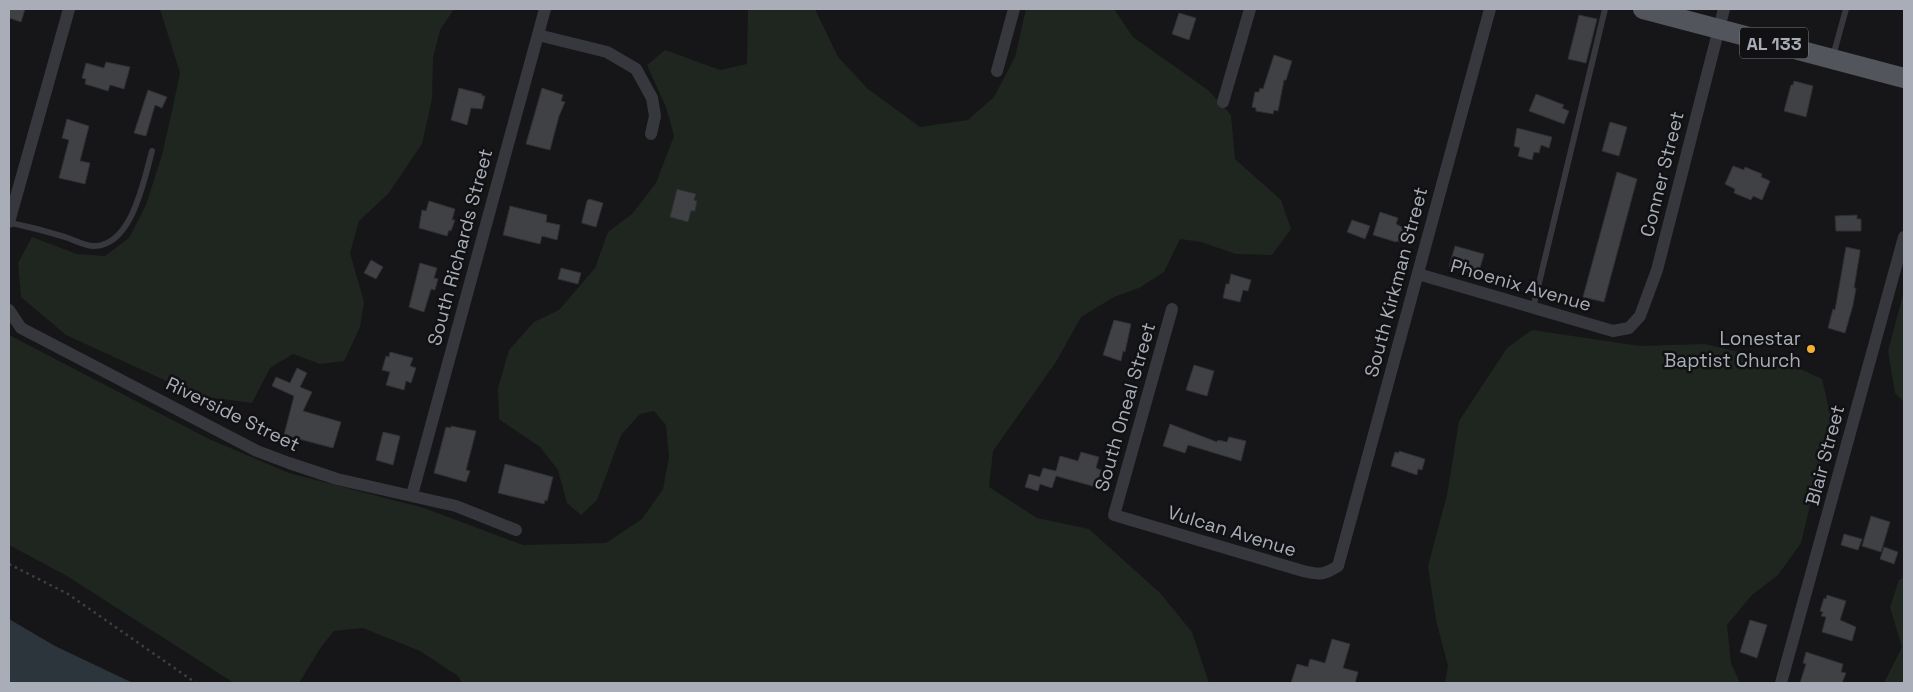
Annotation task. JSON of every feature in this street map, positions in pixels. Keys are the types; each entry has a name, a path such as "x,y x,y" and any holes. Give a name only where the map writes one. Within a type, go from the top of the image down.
{"main road":[{"name":"AL 133","path":"1643,9 1904,78"}],"street":[{"path":"9,222 69,9"},
{"name":"South Richards Street","path":"412,495 545,9"},
{"path":"997,71 1014,9"},
{"path":"1223,102 1250,9"},
{"name":"South Kirkman Street","path":"1338,566 1490,9"},
{"name":"Conner Street","path":"1612,331 1629,328 1640,316 1657,270 1724,9"},
{"path":"538,35 607,52 636,69 652,98 655,116 651,134"},
{"name":"Blair Street","path":"1782,683 1904,237"},
{"name":"Phoenix Avenue","path":"1418,274 1612,331"},
{"name":"South Oneal Street","path":"1114,515 1172,309"},
{"name":"Riverside Street","path":"9,310 21,328 258,451 337,479 456,506 516,530"},
{"name":"Vulcan Avenue","path":"1114,515 1303,572 1319,575 1327,573 1338,566"}],"lane":[{"path":"1533,308 1605,9"},
{"path":"1832,58 1846,9"},
{"path":"9,222 30,226 93,246 105,244 116,238 124,228 143,184 152,151"}],"path":[{"path":"9,564 68,594 196,683"}],"shaded area":[{"path":"160,9 454,9 440,30 433,58 432,99 422,144 388,194 359,221 350,253 364,302 360,327 344,361 320,364 293,354 270,368 252,403 199,396 66,335 21,297 18,263 32,237 77,254 105,256 129,238 146,205 162,155 180,73"},
{"path":"748,9 815,9 838,57 868,89 920,127 968,120 994,97 1015,57 1026,9 1114,9 1133,37 1208,90 1231,115 1235,159 1281,200 1291,229 1272,255 1236,254 1201,242 1180,239 1164,272 1139,288 1114,297 1081,317 1056,362 993,451 989,487 1037,518 1089,529 1160,593 1192,632 1209,683 462,683 458,676 420,651 363,628 334,631 321,647 299,683 234,683 67,576 9,545 9,335 209,439 289,473 424,508 523,545 606,543 642,519 663,489 669,457 666,425 654,411 640,414 621,435 597,500 581,515 567,503 558,470 540,447 499,419 498,388 509,350 534,322 559,310 595,268 608,232 632,214 656,183 674,136 666,107 647,65 665,50 720,70 747,64"},
{"path":"1904,291 1904,402 1895,393 1888,351"},
{"path":"1532,330 1640,346 1705,344 1792,365 1822,379 1831,418 1801,543 1778,575 1752,595 1727,625 1731,663 1740,683 1445,683 1448,666 1436,620 1428,566 1447,495 1459,421 1507,348"},
{"path":"1904,578 1904,683 1884,683 1902,647 1890,607 1899,580"},
{"path":"9,619 55,646 133,683 9,683"}],"building":[{"path":"9,9 25,9 21,22 9,18"},
{"path":"1179,13 1196,18 1189,40 1172,34"},
{"path":"1579,15 1597,19 1586,63 1568,59"},
{"path":"1274,55 1292,61 1286,80 1284,80 1278,111 1274,110 1273,114 1256,111 1256,108 1252,107 1255,92 1259,92 1260,88 1263,89"},
{"path":"106,62 130,67 124,89 110,85 108,91 85,84 86,79 82,78 86,63 104,68"},
{"path":"1794,81 1813,86 1806,117 1784,111 1791,85 1793,85"},
{"path":"459,88 485,96 482,109 471,108 467,125 451,120"},
{"path":"542,88 563,95 561,101 565,102 559,116 550,150 526,144"},
{"path":"148,90 167,97 162,108 155,105 146,136 134,133"},
{"path":"1536,94 1564,105 1562,108 1569,111 1564,124 1529,111"},
{"path":"67,119 89,126 80,161 90,163 85,184 59,178 69,140 62,138"},
{"path":"1610,122 1627,127 1619,156 1602,151"},
{"path":"1517,128 1552,137 1549,148 1541,145 1539,153 1534,152 1532,160 1518,156 1520,148 1514,146"},
{"path":"1733,166 1744,170 1745,167 1762,174 1761,177 1770,181 1762,200 1753,196 1751,200 1734,193 1735,189 1725,184"},
{"path":"1617,172 1637,179 1604,302 1583,297"},
{"path":"677,189 696,194 694,200 697,201 695,211 691,211 688,222 670,217"},
{"path":"589,199 603,203 596,227 582,223"},
{"path":"429,201 455,209 452,220 455,220 447,236 419,228 422,210 426,211"},
{"path":"510,206 547,215 546,222 560,225 557,240 542,236 540,244 503,235"},
{"path":"1380,212 1398,218 1396,224 1404,228 1400,242 1373,235"},
{"path":"1857,215 1857,219 1861,219 1861,231 1836,231 1835,216"},
{"path":"1352,220 1370,226 1365,239 1347,232"},
{"path":"1455,246 1484,254 1478,275 1449,267"},
{"path":"1846,247 1860,250 1860,252 1853,305 1845,333 1828,328 1833,309 1835,310"},
{"path":"371,260 383,267 376,279 364,273"},
{"path":"420,263 437,268 434,278 438,279 435,290 431,289 424,312 409,307"},
{"path":"561,268 581,273 578,284 558,279"},
{"path":"1231,274 1251,280 1248,291 1243,290 1240,302 1223,298 1226,284 1229,284"},
{"path":"1114,320 1131,324 1125,352 1123,351 1121,361 1103,355"},
{"path":"390,352 413,358 410,366 416,368 411,383 406,381 404,390 386,385 390,372 382,370 386,356 389,357"},
{"path":"1194,365 1214,371 1207,396 1186,390"},
{"path":"297,368 307,373 300,387 312,392 303,411 341,422 333,448 284,435 294,396 272,386 276,377 290,383"},
{"path":"1170,424 1217,442 1218,440 1227,442 1229,437 1246,441 1241,461 1188,445 1185,453 1163,446"},
{"path":"451,426 476,431 466,470 470,471 466,482 434,473 446,427 451,428"},
{"path":"383,432 400,436 393,465 376,460"},
{"path":"1399,451 1425,459 1422,470 1418,469 1417,475 1391,466 1395,452 1399,453"},
{"path":"1081,452 1099,457 1096,468 1101,470 1096,487 1056,476 1052,488 1040,484 1038,491 1025,487 1029,474 1040,477 1043,468 1056,471 1060,456 1078,461"},
{"path":"505,464 553,477 547,501 545,500 544,504 498,493"},
{"path":"1871,516 1890,522 1881,552 1862,546"},
{"path":"1844,534 1862,539 1858,550 1841,545"},
{"path":"1884,547 1898,552 1894,564 1880,559"},
{"path":"1827,595 1846,601 1840,620 1856,627 1852,641 1822,632 1826,617 1821,616 1823,612 1820,611 1824,598 1826,599"},
{"path":"1750,620 1767,625 1757,658 1740,652"},
{"path":"1332,639 1350,644 1343,668 1358,672 1355,683 1291,683 1297,664 1308,667 1310,659 1325,663"},
{"path":"1806,652 1843,664 1841,672 1846,673 1842,683 1800,683 1806,664 1803,663"}],"place":[{"name":"Lonestar Baptist Church","path":"1811,349"}]}
